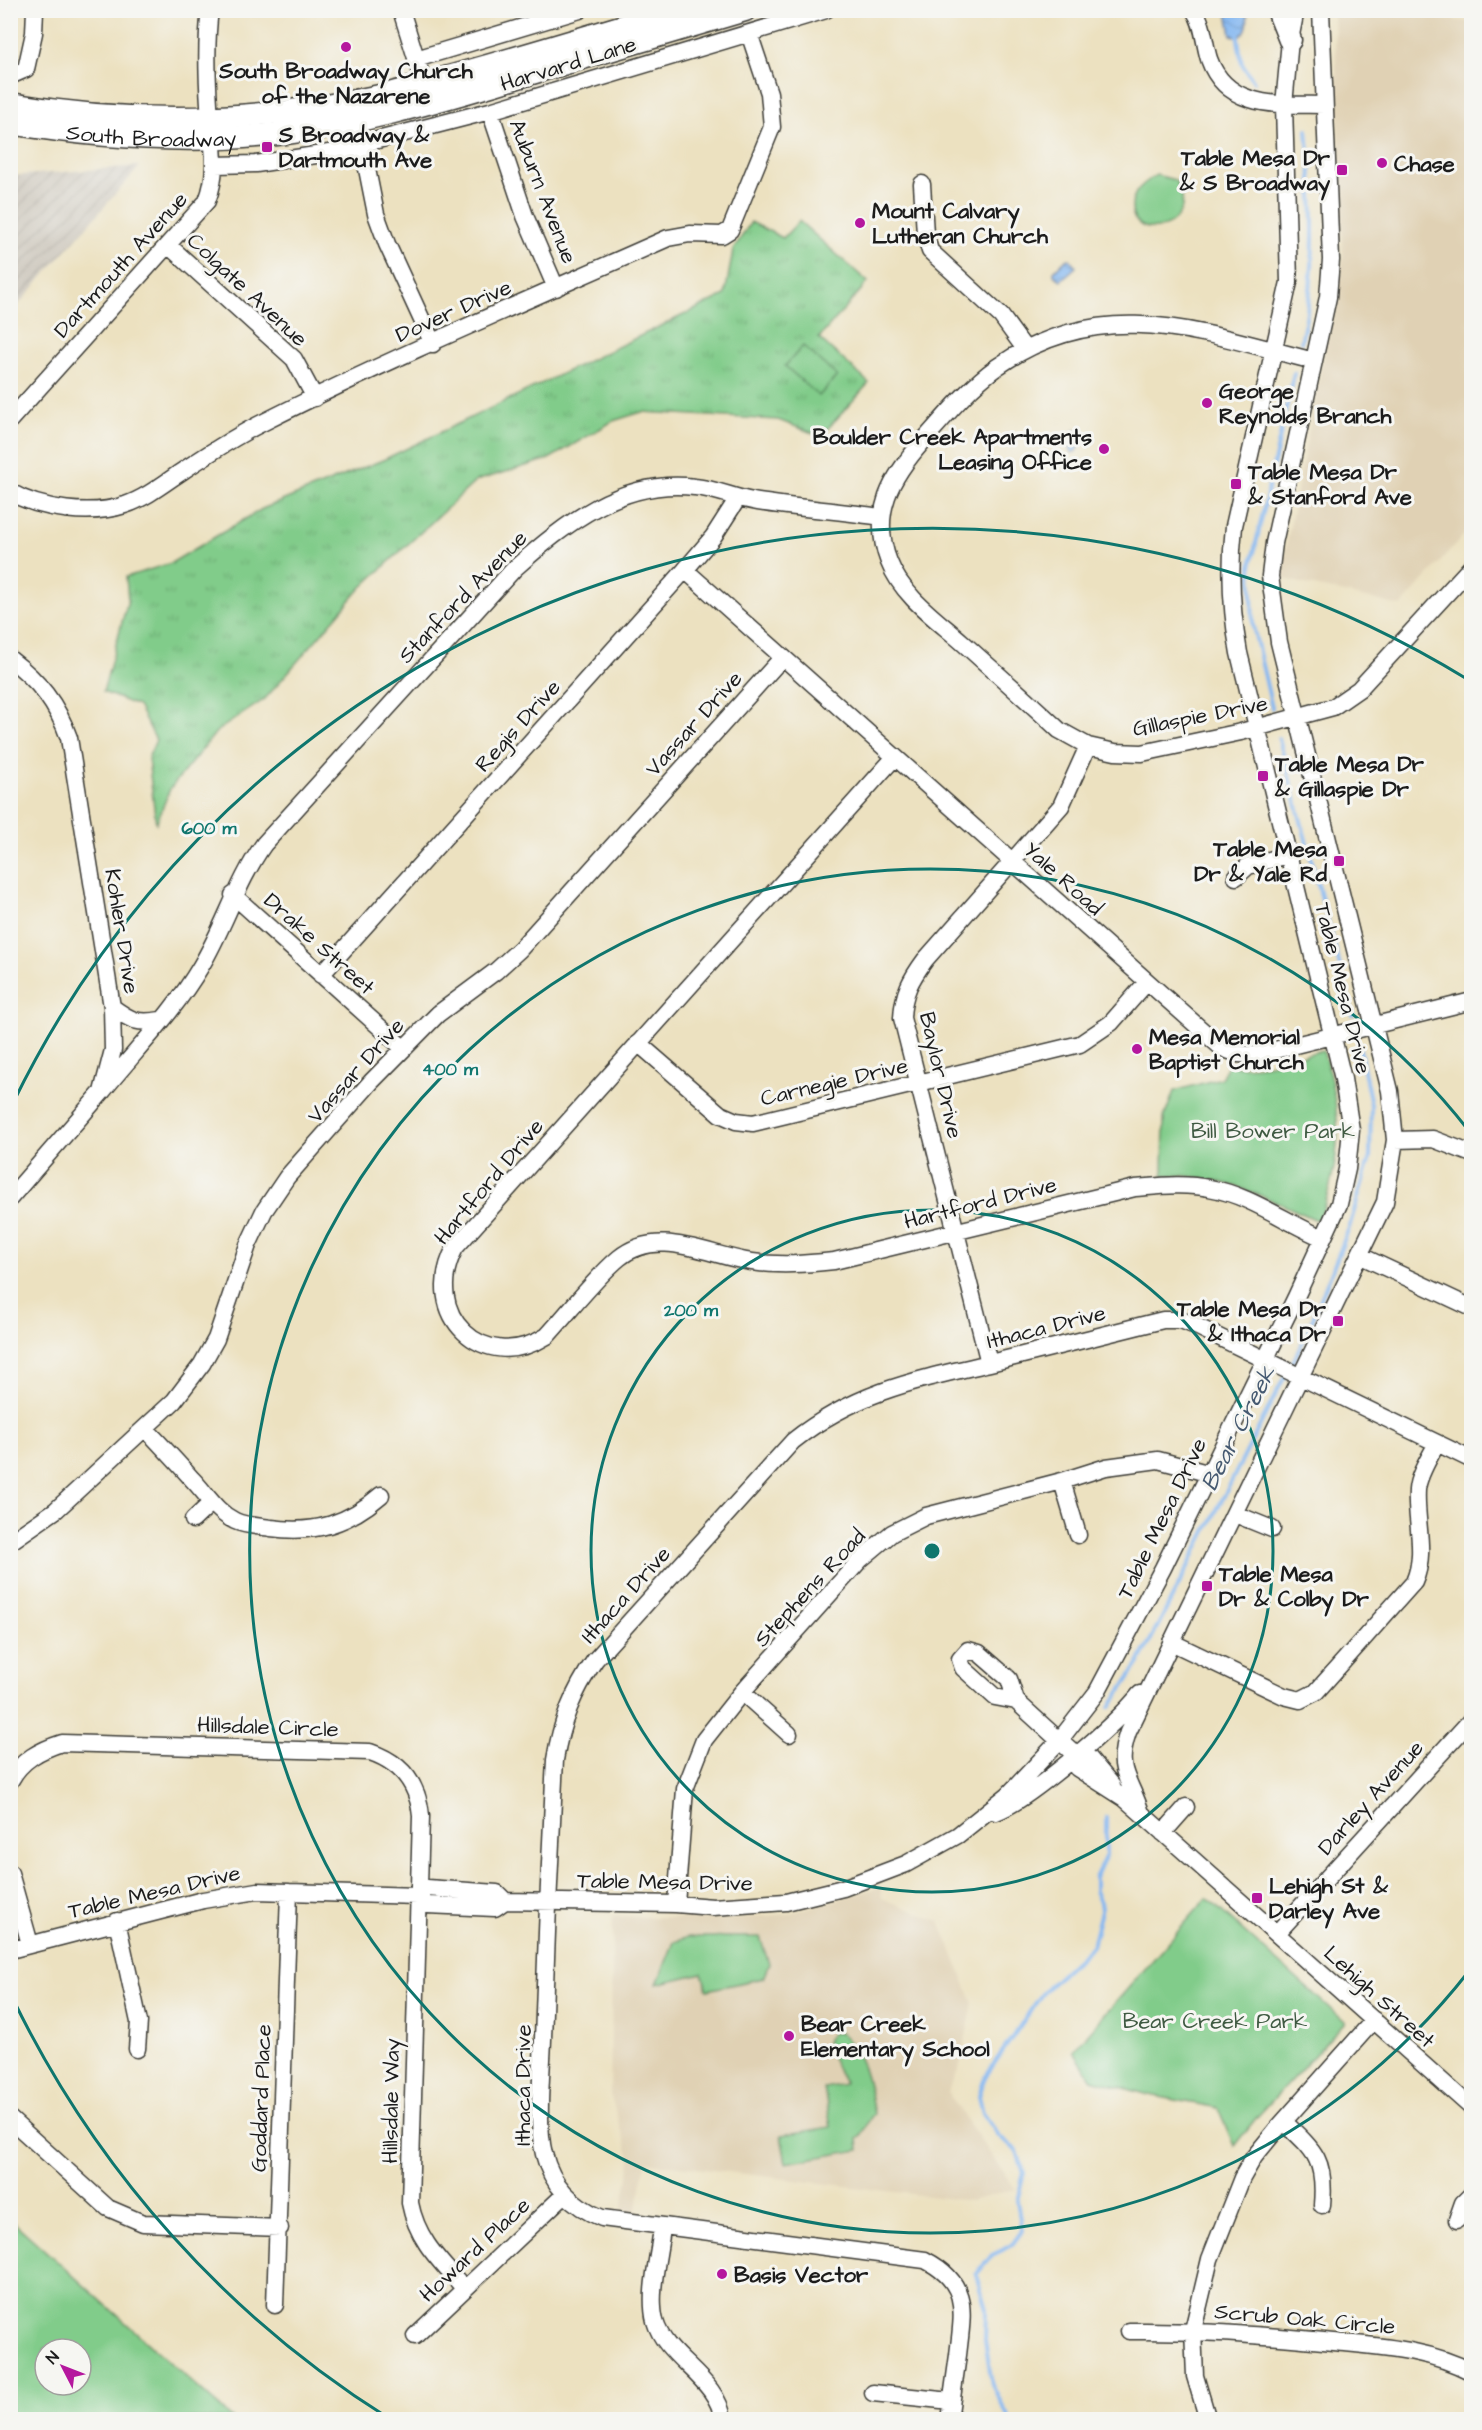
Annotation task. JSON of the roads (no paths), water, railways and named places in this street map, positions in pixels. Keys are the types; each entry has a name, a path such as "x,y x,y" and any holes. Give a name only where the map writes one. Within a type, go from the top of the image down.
{"main road":[{"name":"South Broadway","path":"427,93 677,10"},
{"name":"South Broadway","path":"10,123 96,134 211,128 383,95 427,93 745,10"},
{"path":"1278,10 1290,40"},
{"name":"South Broadway","path":"10,104 211,128"}],"street":[{"path":"18,73 34,33 35,10"},
{"name":"Dartmouth Avenue","path":"10,420 207,201 213,185 215,165 211,128 210,10"},
{"path":"401,10 427,93"},
{"path":"416,59 580,10"},
{"name":"Harvard Lane","path":"215,165 290,160 349,150 362,144 490,111 826,10"},
{"path":"1194,10 1202,27 1210,60 1218,75 1229,87 1252,102 1324,105"},
{"name":"Table Mesa Drive","path":"10,1950 230,1895 257,1891 417,1896 427,1905 495,1908 505,1901 676,1904 713,1907 767,1904 843,1888 878,1876 922,1856 984,1816 1059,1741 1097,1692 1122,1649 1207,1473 1270,1361 1339,1204 1347,1169 1351,1130 1333,1035 1287,855 1233,626 1231,557 1240,498 1289,282 1284,105 1290,40 1296,10"},
{"name":"Table Mesa Drive","path":"1142,1813 1123,1774 1123,1755 1128,1732 1235,1514 1296,1375 1361,1256 1385,1202 1395,1140 1390,1091 1376,1024 1279,642 1270,576 1274,543 1328,297 1331,260 1321,10"},
{"name":"Dover Drive","path":"10,492 43,505 65,508 96,510 129,504 224,443 315,398 556,288 668,238 690,234 722,235 730,230 772,127 769,93 749,33"},
{"name":"Auburn Avenue","path":"490,111 525,216 556,288"},
{"path":"362,144 376,214 387,244 433,344"},
{"path":"922,184 925,234 930,251 1001,316 1024,349"},
{"name":"Colgate Avenue","path":"168,245 294,359 315,398"},
{"path":"881,517 890,488 904,463 963,396 996,368 1024,349 1101,325 1131,323 1178,328 1314,361"},
{"name":"Stanford Avenue","path":"102,1092 182,996 202,964 247,868 264,844 514,569 549,538 599,505 646,488 697,487 738,498 881,517"},
{"name":"Regis Drive","path":"321,975 686,570 713,537 738,498"},
{"name":"Gillaspie Drive","path":"881,517 882,541 889,564 908,594 1059,730 1088,746 1115,752 1155,751 1299,717 1333,706 1359,689 1472,566"},
{"name":"Yale Road","path":"686,570 1222,1048 1238,1054 1255,1055 1472,1001"},
{"name":"Vassar Drive","path":"10,1542 56,1510 174,1401 202,1364 216,1339 248,1245 264,1211 287,1177 403,1048 438,1014 496,971 520,949 782,657"},
{"name":"Kohler Drive","path":"10,659 45,690 60,713 69,738 112,1007 113,1050 102,1092 10,1198"},
{"name":"Baylor Drive","path":"989,1363 921,1084 902,1018 903,1000 908,983 925,960 1061,806 1088,746"},
{"name":"Hartford Drive","path":"895,757 455,1248 447,1265 443,1283 445,1301 453,1318 465,1333 481,1344 499,1349 518,1349 536,1343 547,1336 619,1258 651,1244 666,1242 749,1262 790,1266 856,1257 1090,1197 1135,1188 1177,1184 1210,1188 1242,1198 1323,1238"},
{"path":"1236,877 1248,866 1287,855"},
{"name":"Drake Street","path":"233,895 403,1048"},
{"name":"Carnegie Drive","path":"638,1043 720,1114 736,1121 766,1121 1080,1044 1111,1023 1147,982"},
{"path":"112,1007 127,1018 142,1023 162,1020"},
{"path":"1395,1140 1433,1139 1472,1154"},
{"path":"1361,1256 1472,1308"},
{"name":"Ithaca Drive","path":"949,2420 963,2312 961,2297 955,2283 938,2266 925,2260 663,2228 602,2218 584,2210 564,2195 552,2176 542,2144 548,1901 555,1760 566,1711 580,1681 595,1660 794,1441 821,1419 845,1406 893,1387 989,1363 1163,1320 1181,1320 1472,1460"},
{"path":"145,1428 195,1481 211,1503 234,1520 251,1526 284,1530 316,1530 337,1524 357,1514 381,1495"},
{"path":"1172,1642 1284,1696 1300,1700 1316,1692 1414,1582 1419,1570 1420,1542 1417,1489 1437,1443"},
{"name":"Stephens Road","path":"676,1904 686,1789 704,1740 742,1692 861,1559 892,1533 926,1515 1062,1481 1106,1467 1158,1460 1207,1473"},
{"path":"1062,1481 1078,1535"},
{"path":"193,1520 211,1503"},
{"path":"1235,1514 1272,1529"},
{"name":"Table Mesa Drive","path":"984,1816 1012,1806 1134,1701 1155,1674"},
{"path":"742,1692 789,1734"},
{"name":"Lehigh Street","path":"1016,1701 1074,1754 1077,1768 1124,1798 1142,1813 1472,2108"},
{"name":"Darley Avenue","path":"1277,1933 1472,1719"},
{"name":"Hillsdale Circle","path":"10,1781 27,1760 44,1749 62,1743 370,1752 386,1758 400,1768 414,1785 420,1802 417,1896"},
{"path":"1163,1833 1186,1807"},
{"path":"10,1873 30,1944"},
{"name":"Goddard Place","path":"275,2305 280,2228 288,1892"},
{"name":"Hillsdale Way","path":"417,1896 410,2203 414,2222 423,2243 464,2288"},
{"path":"117,1922 139,2022 137,2049"},
{"path":"1208,2420 1195,2376 1192,2330 1210,2259 1242,2178 1254,2157 1374,2020"},
{"path":"10,2119 81,2185 108,2208 125,2217 143,2223 280,2228"},
{"path":"1284,2122 1314,2150 1320,2165 1324,2188 1323,2205"},
{"path":"1457,2220 1463,2203 1472,2194"},
{"name":"Howard Place","path":"414,2336 564,2195"},
{"path":"663,2228 653,2303 655,2320 661,2335 713,2394 723,2420"},
{"name":"Scrub Oak Circle","path":"1129,2331 1192,2330 1422,2352 1449,2360 1472,2372"},
{"path":"873,2393 951,2401"}],"water":[{"path":"1227,11 1247,11 1246,29 1242,35 1238,37 1231,35"},
{"path":"1070,259 1076,267 1061,280 1054,275 1054,271 1065,260"},
{"path":"1074,430 1080,431 1085,437 1077,451 1072,453 1070,441"}],"waterway":[{"name":"Bear Creek","path":"1237,33 1242,64 1254,82"},
{"name":"Bear Creek","path":"1301,342 1310,289 1313,236 1307,130"},
{"name":"Bear Creek","path":"1272,708 1253,626 1251,566 1294,373"},
{"name":"Bear Creek","path":"1279,739 1353,1015"},
{"name":"Bear Creek","path":"1290,1368 1308,1331 1349,1228 1370,1157 1371,1105 1359,1046"},
{"name":"Bear Creek","path":"1110,1707 1139,1663 1286,1374"},
{"name":"Bear Creek","path":"1010,2420 992,2385 985,2340 986,2309 976,2275 992,2255 1011,2246 1022,2231 1017,2201 1024,2173 1017,2151 999,2136 983,2113 979,2096 985,2077 1044,1991 1092,1946 1102,1907 1095,1891 1095,1878 1106,1855 1106,1817"}],"place":[{"name":"South Broadway Church of the Nazarene","path":"346,47"},
{"name":"S Broadway & Dartmouth Ave","path":"267,147"},
{"name":"Chase","path":"1382,163"},
{"name":"Table Mesa Dr & S Broadway","path":"1342,170"},
{"name":"Mount Calvary Lutheran Church","path":"860,223"},
{"name":"George Reynolds Branch","path":"1207,403"},
{"name":"Boulder Creek Apartments Leasing Office","path":"1104,449"},
{"name":"Table Mesa Dr & Stanford Ave","path":"1236,484"},
{"name":"Table Mesa Dr & Gillaspie Dr","path":"1263,776"},
{"name":"Table Mesa Dr & Yale Rd","path":"1339,861"},
{"name":"Mesa Memorial Baptist Church","path":"1137,1049"},
{"name":"Table Mesa Dr & Ithaca Dr","path":"1338,1321"},
{"name":"Table Mesa Dr & Colby Dr","path":"1207,1586"},
{"name":"Lehigh St & Darley Ave","path":"1257,1898"},
{"name":"Bear Creek Elementary School","path":"789,2036"},
{"name":"Basis Vector","path":"722,2274"}],"park label":[{"name":"Bill Bower Park","path":"1273,1130"},
{"name":"Bear Creek Park","path":"1215,2020"}]}
